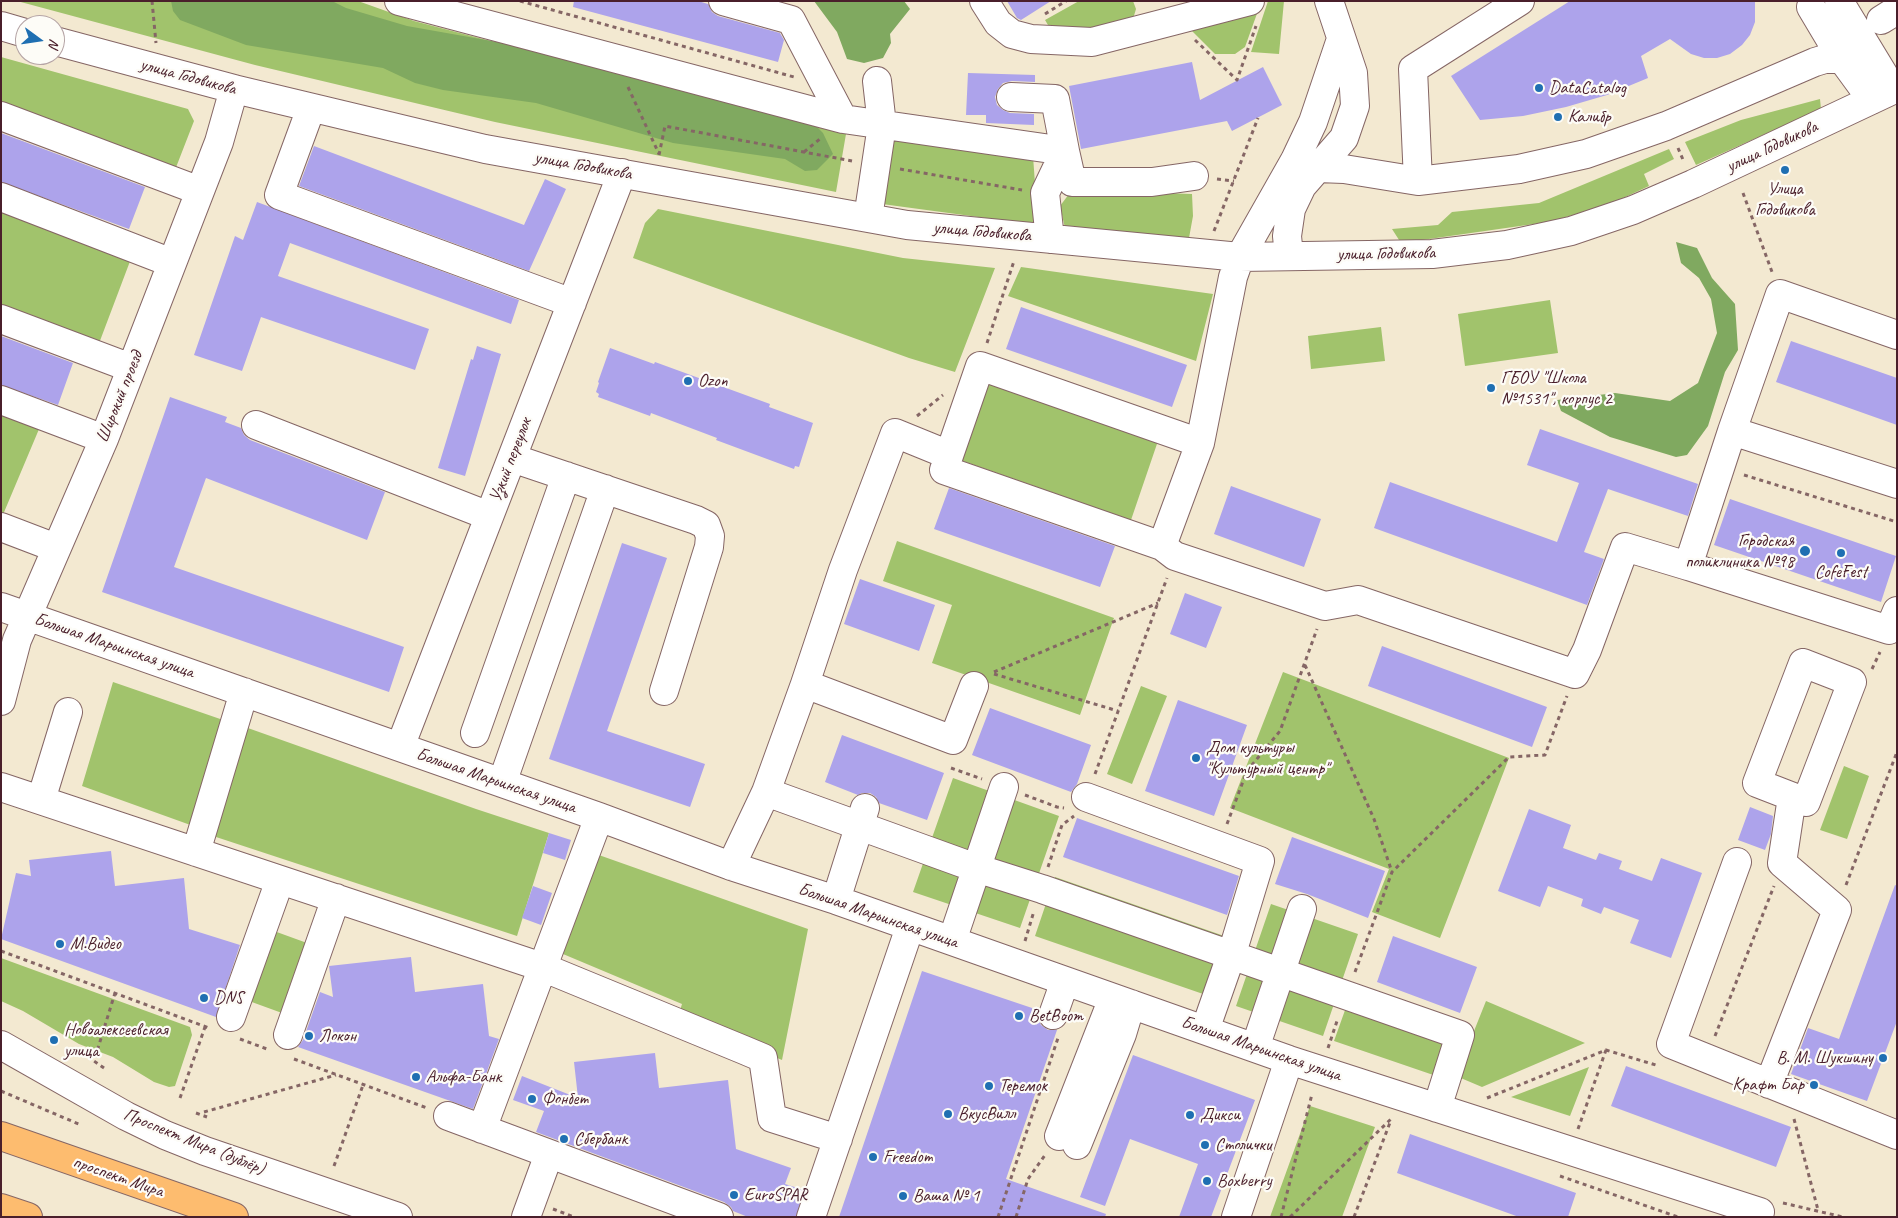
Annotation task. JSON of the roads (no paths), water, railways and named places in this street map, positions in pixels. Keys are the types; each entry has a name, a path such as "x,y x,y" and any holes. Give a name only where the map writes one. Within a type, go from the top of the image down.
{"main road":[{"name":"проспект Мира","path":"1,1136 234,1217"},
{"path":"1,1208 28,1217"}],"street":[{"path":"399,1 843,120 1065,151"},
{"path":"723,1 791,20 843,120"},
{"path":"984,1 998,23 1012,34 1031,39 1092,42 1176,21 1254,10"},
{"path":"1290,256 1287,236 1291,209 1302,186 1344,138 1354,106 1353,73 1329,1"},
{"path":"1418,181 1413,69 1520,1"},
{"path":"1839,1 1887,93"},
{"path":"1811,7 1842,59 1887,93"},
{"path":"1,26 15,30"},
{"path":"1168,551 1200,443 1233,277 1240,257 1275,197 1313,122 1341,39"},
{"name":"улица Годовикова","path":"65,44 234,89 485,149 622,173 657,167 868,218 907,225 1240,257 1432,254 1507,245 1571,231 1633,210 1693,184 1887,93"},
{"path":"1318,168 1418,181 1519,168 1586,154 1666,126 1815,62 1825,59 1842,59"},
{"path":"868,218 882,125 877,80"},
{"name":"Широкий проезд","path":"1,702 17,640 14,611 56,548 104,439 219,142 234,89"},
{"path":"1011,97 1055,99 1072,182 1152,182 1194,176"},
{"path":"311,108 279,195 572,303"},
{"path":"1,116 200,191"},
{"path":"1050,239 1045,193 1065,151"},
{"name":"Узкий переулок","path":"400,747 622,173"},
{"path":"1,197 172,263"},
{"path":"1688,566 1732,431 1780,294 1897,335"},
{"path":"1,319 131,368"},
{"path":"1200,443 980,366 944,470 1325,606 1358,600 1575,674 1587,650 1625,547 1889,630 1897,611"},
{"path":"1,400 104,439"},
{"path":"256,426 489,516"},
{"path":"1732,431 1897,484"},
{"path":"731,866 766,792 843,570 895,433 949,455"},
{"path":"512,458 706,525 710,536 709,547 664,691"},
{"path":"475,733 566,476"},
{"path":"502,783 604,489"},
{"path":"1,527 56,548"},
{"name":"Большая Марьинская улица","path":"14,611 599,817 731,866 836,900 1320,1070 1397,1107 1444,1110 1759,1214"},
{"path":"1803,663 1852,682 1806,802 1792,796 1757,783 1803,663"},
{"path":"805,684 953,740 974,686"},
{"path":"196,852 244,692"},
{"path":"41,800 68,712"},
{"path":"1,787 542,967 763,1058 772,1118 838,1139"},
{"path":"952,941 1004,787"},
{"path":"766,792 862,817 976,868 1231,954 1460,1035 1444,1110"},
{"path":"1778,1087 1837,910 1782,863 1792,796"},
{"path":"1086,797 1260,861 1205,1030"},
{"path":"482,1129 599,817"},
{"path":"836,900 862,817"},
{"path":"1737,862 1671,1044 1897,1135"},
{"path":"231,1017 280,880"},
{"path":"288,1035 336,898"},
{"path":"1255,1048 1302,909"},
{"path":"812,1217 910,926"},
{"path":"1056,1024 1065,981"},
{"path":"1068,1141 1122,1034 1122,1001"},
{"name":"Проспект Мира (дублёр)","path":"1,1045 126,1116 165,1135 205,1151 398,1217"},
{"path":"1236,1217 1289,1060"},
{"path":"448,1116 719,1217"},
{"path":"526,1217 549,1154"}],"place":[{"name":"DataCatalog","path":"1539,88"},
{"name":"Калибр","path":"1558,117"},
{"name":"Улица Годовикова","path":"1785,170"},
{"name":"Ozon","path":"688,381"},
{"name":"ГБОУ \"Школа №1531\", корпус 2","path":"1491,388"},
{"name":"Городская поликлиника №98","path":"1805,551"},
{"name":"CofeFest","path":"1841,553"},
{"name":"Дом культуры \"Культурный центр\"","path":"1196,758"},
{"name":"М.Видео","path":"60,944"},
{"name":"DNS","path":"204,998"},
{"name":"BetBoom","path":"1019,1016"},
{"name":"Локон","path":"309,1036"},
{"name":"Новоалексеевская улица","path":"54,1040"},
{"name":"В. М. Шукшину","path":"1883,1058"},
{"name":"Альфа-Банк","path":"416,1077"},
{"name":"Крафт Бар","path":"1814,1085"},
{"name":"Теремок","path":"989,1086"},
{"name":"Фонбет","path":"532,1099"},
{"name":"ВкусВилл","path":"948,1114"},
{"name":"Дикси","path":"1190,1115"},
{"name":"Сбербанк","path":"564,1139"},
{"name":"Столички","path":"1205,1145"},
{"name":"Freedom","path":"873,1157"},
{"name":"Boxberry","path":"1207,1181"},
{"name":"EuroSPAR","path":"734,1195"},
{"name":"Ваша № 1","path":"903,1196"}]}
